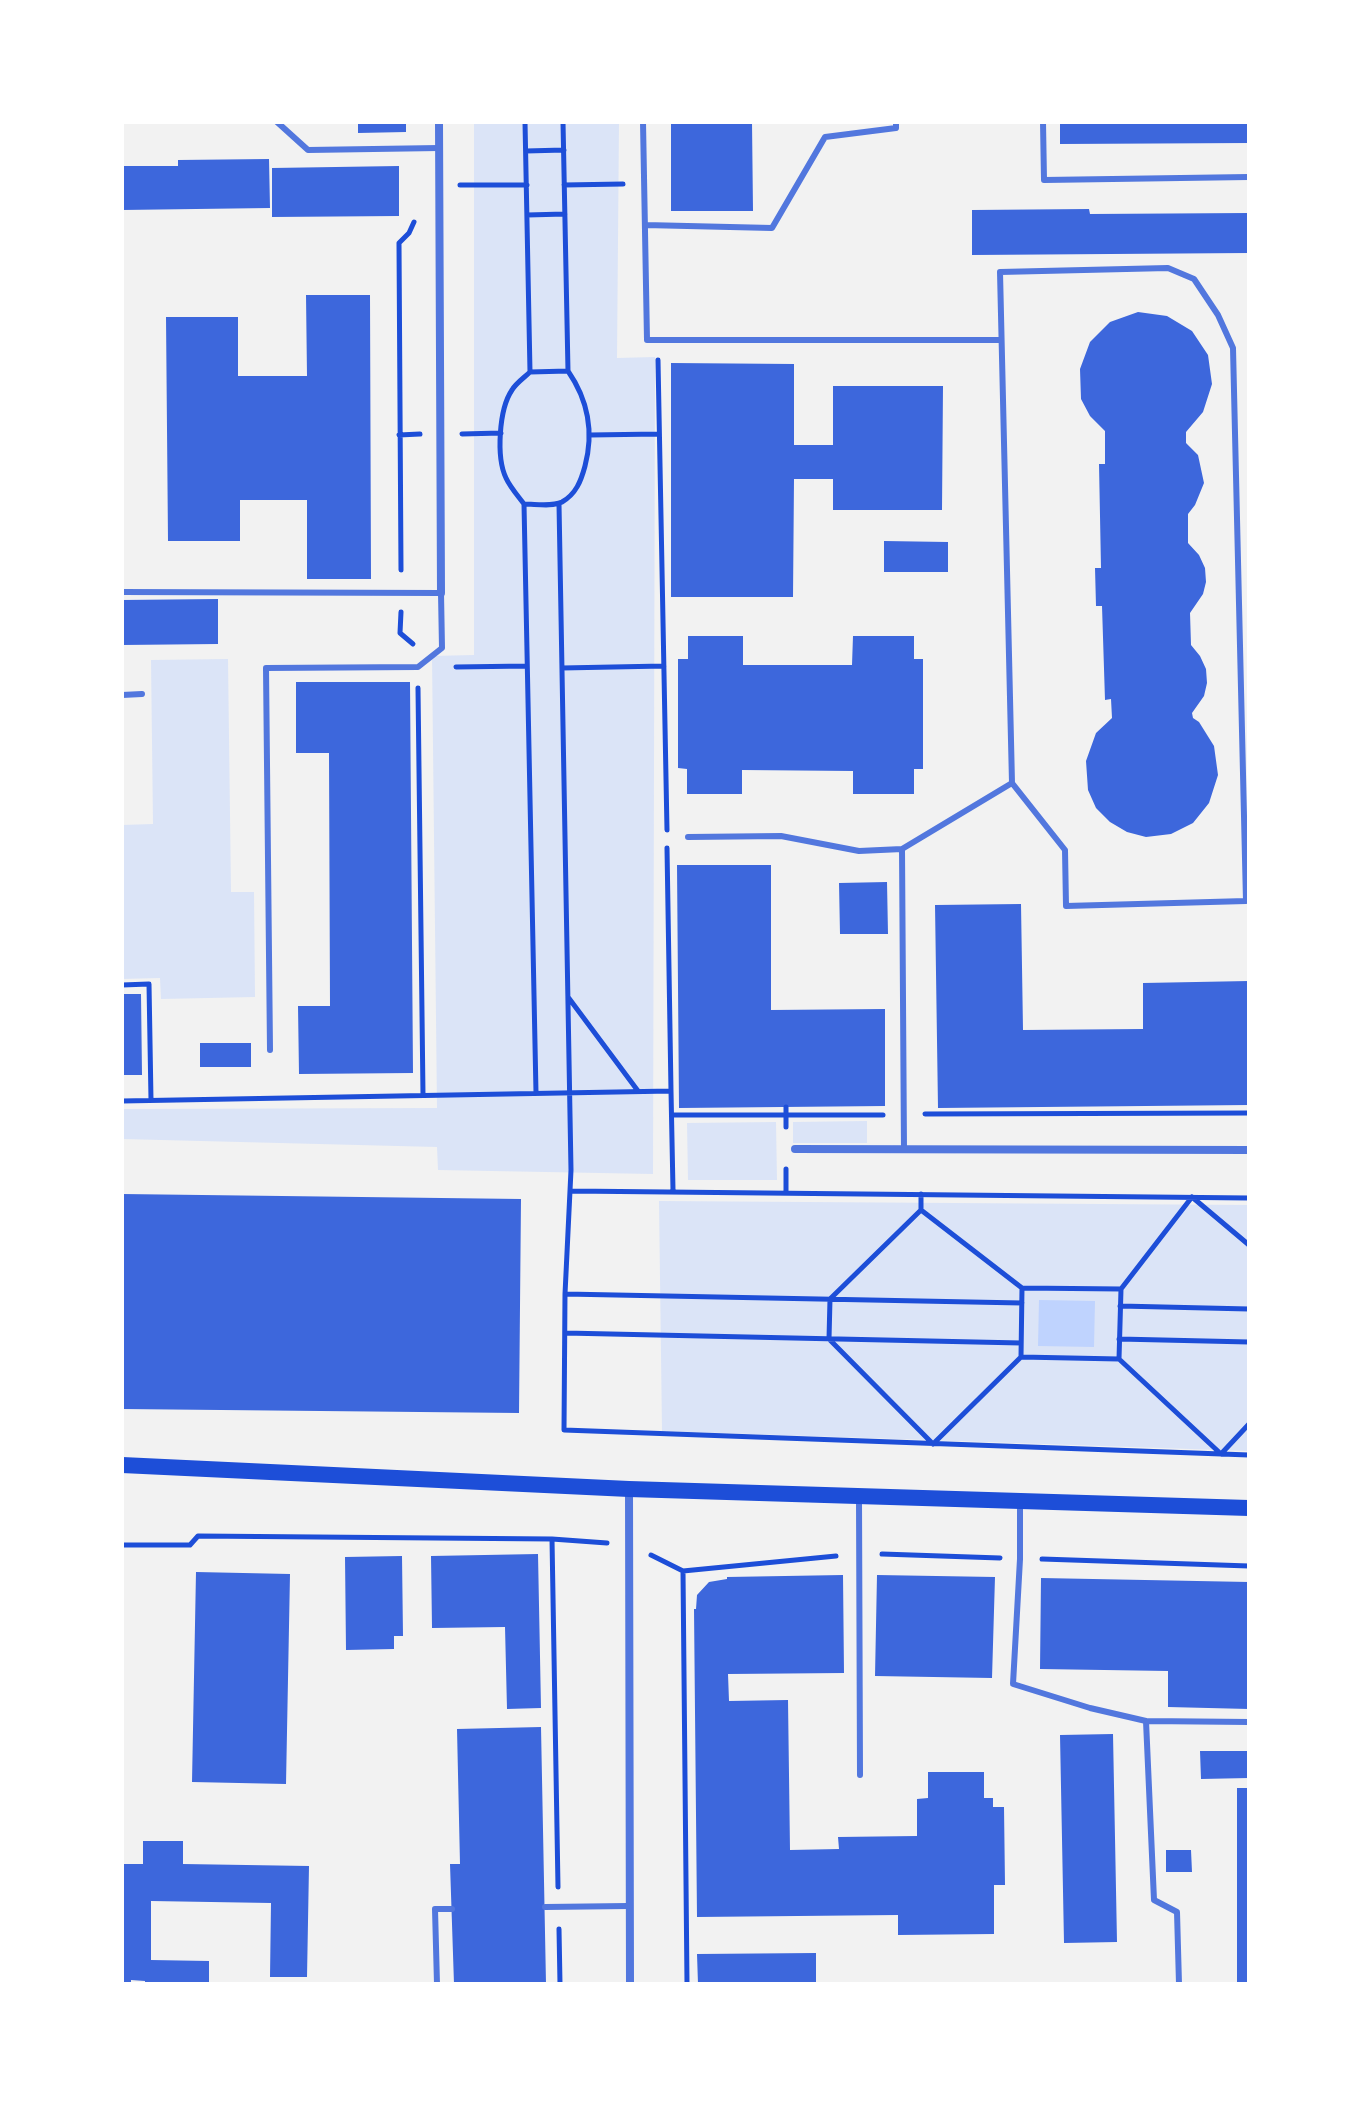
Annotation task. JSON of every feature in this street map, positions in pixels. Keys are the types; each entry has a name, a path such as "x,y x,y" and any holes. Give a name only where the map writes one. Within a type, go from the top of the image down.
{"main road":[{"path":"122,1465 629,1489 1249,1508"}],"street":[{"path":"439,122 441,593"},
{"path":"795,1149 1249,1150"},
{"path":"629,1489 630,1984"}],"lane":[{"path":"277,122 308,150 439,148"},
{"path":"643,122 647,340 1001,340"},
{"path":"645,225 772,228 825,137 896,128 896,122"},
{"path":"1043,122 1044,180 1249,177"},
{"path":"1168,268 1194,279 1218,315 1233,348 1246,901 1066,906 1065,850 1012,783 1001,340 1000,272 1168,268"},
{"path":"122,592 441,593 442,648 418,667 266,668 270,1050"},
{"path":"122,695 142,694"},
{"path":"688,837 781,836 859,851 902,849 1012,783"},
{"path":"902,849 904,1150"},
{"path":"859,1495 860,1775"},
{"path":"1020,1500 1013,1684 1090,1708 1146,1721 1249,1722"},
{"path":"1146,1721 1154,1900 1177,1912 1179,1984"},
{"path":"545,1907 628,1906"},
{"path":"437,1984 435,1909 452,1909"}],"path":[{"path":"525,122 530,372"},
{"path":"524,504 559,504 571,495 580,483 590,449 580,388 568,371 563,122"},
{"path":"526,151 564,150"},
{"path":"564,185 645,184"},
{"path":"440,185 527,185"},
{"path":"527,215 565,214"},
{"path":"399,243 409,233 415,219"},
{"path":"658,340 673,1190"},
{"path":"536,1093 524,504 505,477 500,452 502,420 511,391 530,372 568,371"},
{"path":"590,435 659,434"},
{"path":"559,504 571,1191 565,1294 564,1430 1249,1455"},
{"path":"418,667 527,666"},
{"path":"562,668 664,666"},
{"path":"122,985 149,984 151,1100"},
{"path":"568,996 638,1091"},
{"path":"122,1101 671,1091"},
{"path":"672,1115 904,1115 987,1111 1249,1113"},
{"path":"571,1191 1249,1198"},
{"path":"921,1194 921,1210 830,1299 829,1339 933,1444"},
{"path":"1192,1197 1249,1245"},
{"path":"1119,1359 1121,1289 1192,1197"},
{"path":"921,1210 1022,1288 1121,1289"},
{"path":"933,1444 1021,1357 1022,1288"},
{"path":"565,1294 1022,1303"},
{"path":"1120,1306 1249,1309"},
{"path":"565,1333 1021,1343"},
{"path":"1119,1339 1249,1342"},
{"path":"1021,1357 1119,1359 1221,1454"},
{"path":"1221,1454 1249,1424"},
{"path":"122,1545 190,1545 198,1536 552,1539 629,1544 683,1571 860,1554 1249,1566"},
{"path":"552,1539 560,1984"},
{"path":"683,1571 687,1984"}],"shaded area":[{"path":"474,122 619,122 617,358 655,357 653,1174 438,1170 437,1147 122,1139 122,1109 437,1108 432,656 474,655"},
{"path":"228,659 231,892 254,892 255,997 161,999 160,978 122,979 122,825 153,824 151,660"},
{"path":"867,1121 867,1143 793,1143 793,1122"},
{"path":"776,1122 777,1180 688,1180 687,1123"},
{"path":"659,1201 1249,1205 1249,1451 662,1431"}],"water":[{"path":"1039,1300 1095,1301 1094,1347 1038,1346"}],"building":[{"path":"358,122 406,122 406,132 358,133"},
{"path":"671,122 752,122 753,211 671,211"},
{"path":"1060,122 1249,122 1249,143 1060,144"},
{"path":"269,159 270,208 122,210 122,166 178,166 178,160"},
{"path":"399,166 399,216 272,217 272,168"},
{"path":"1089,209 1090,214 1249,213 1249,253 972,255 972,210"},
{"path":"306,295 370,295 371,579 307,579 307,500 240,500 240,541 168,541 166,317 238,317 238,376 307,376"},
{"path":"1138,312 1167,316 1192,331 1208,355 1212,384 1203,412 1186,432 1186,443 1198,455 1204,483 1188,514 1188,543 1205,568 1206,582 1203,594 1190,613 1191,645 1206,669 1207,683 1204,696 1192,713 1214,746 1218,775 1209,803 1193,823 1171,834 1146,837 1127,832 1110,822 1096,808 1088,790 1086,761 1096,733 1112,718 1111,699 1105,700 1102,606 1096,606 1095,568 1101,568 1099,464 1105,464 1105,431 1090,416 1081,399 1080,369 1090,342 1110,322"},
{"path":"671,363 794,364 794,445 833,445 833,386 943,386 942,510 833,510 833,479 794,479 793,597 671,597"},
{"path":"884,541 948,542 948,572 884,572"},
{"path":"218,599 218,644 122,645 122,600"},
{"path":"688,636 743,636 743,665 852,665 853,636 914,636 914,659 923,659 923,769 914,769 914,794 853,794 853,771 742,770 742,794 687,794 687,769 678,768 678,659 688,659"},
{"path":"296,682 410,682 413,1073 299,1074 298,1006 330,1006 329,753 296,753"},
{"path":"677,865 771,865 771,1010 885,1009 885,1106 679,1108"},
{"path":"887,882 888,934 840,934 839,883"},
{"path":"1021,904 1023,1030 1143,1029 1143,983 1249,981 1249,1105 938,1108 935,905"},
{"path":"122,994 141,994 142,1075 122,1075"},
{"path":"200,1043 251,1043 251,1067 200,1067"},
{"path":"122,1194 521,1199 519,1413 122,1409"},
{"path":"538,1554 541,1708 507,1709 505,1627 432,1628 431,1556"},
{"path":"402,1556 403,1636 394,1636 394,1649 346,1650 345,1557"},
{"path":"196,1572 290,1574 286,1784 192,1782"},
{"path":"843,1575 844,1673 728,1674 729,1701 788,1700 790,1850 839,1849 838,1837 917,1836 917,1799 928,1798 928,1772 984,1772 984,1798 993,1798 993,1807 1004,1807 1005,1885 994,1885 994,1934 898,1935 898,1915 697,1917 694,1609 697,1595 709,1582 727,1577"},
{"path":"877,1575 995,1577 992,1678 875,1676"},
{"path":"1041,1578 1249,1582 1249,1709 1168,1707 1168,1671 1040,1669"},
{"path":"541,1727 546,1984 454,1984 450,1864 460,1864 457,1729"},
{"path":"1113,1734 1117,1942 1064,1943 1060,1735"},
{"path":"1200,1751 1249,1751 1249,1778 1201,1779"},
{"path":"1237,1788 1249,1788 1249,1984 1237,1984"},
{"path":"143,1841 183,1841 183,1864 309,1866 307,1977 270,1977 271,1903 151,1901 151,1960 209,1961 209,1984 145,1984 145,1981 131,1980 131,1984 122,1984 122,1864 143,1864"},
{"path":"1166,1850 1191,1850 1192,1872 1166,1872"},
{"path":"816,1953 816,1984 698,1984 697,1954"}]}
